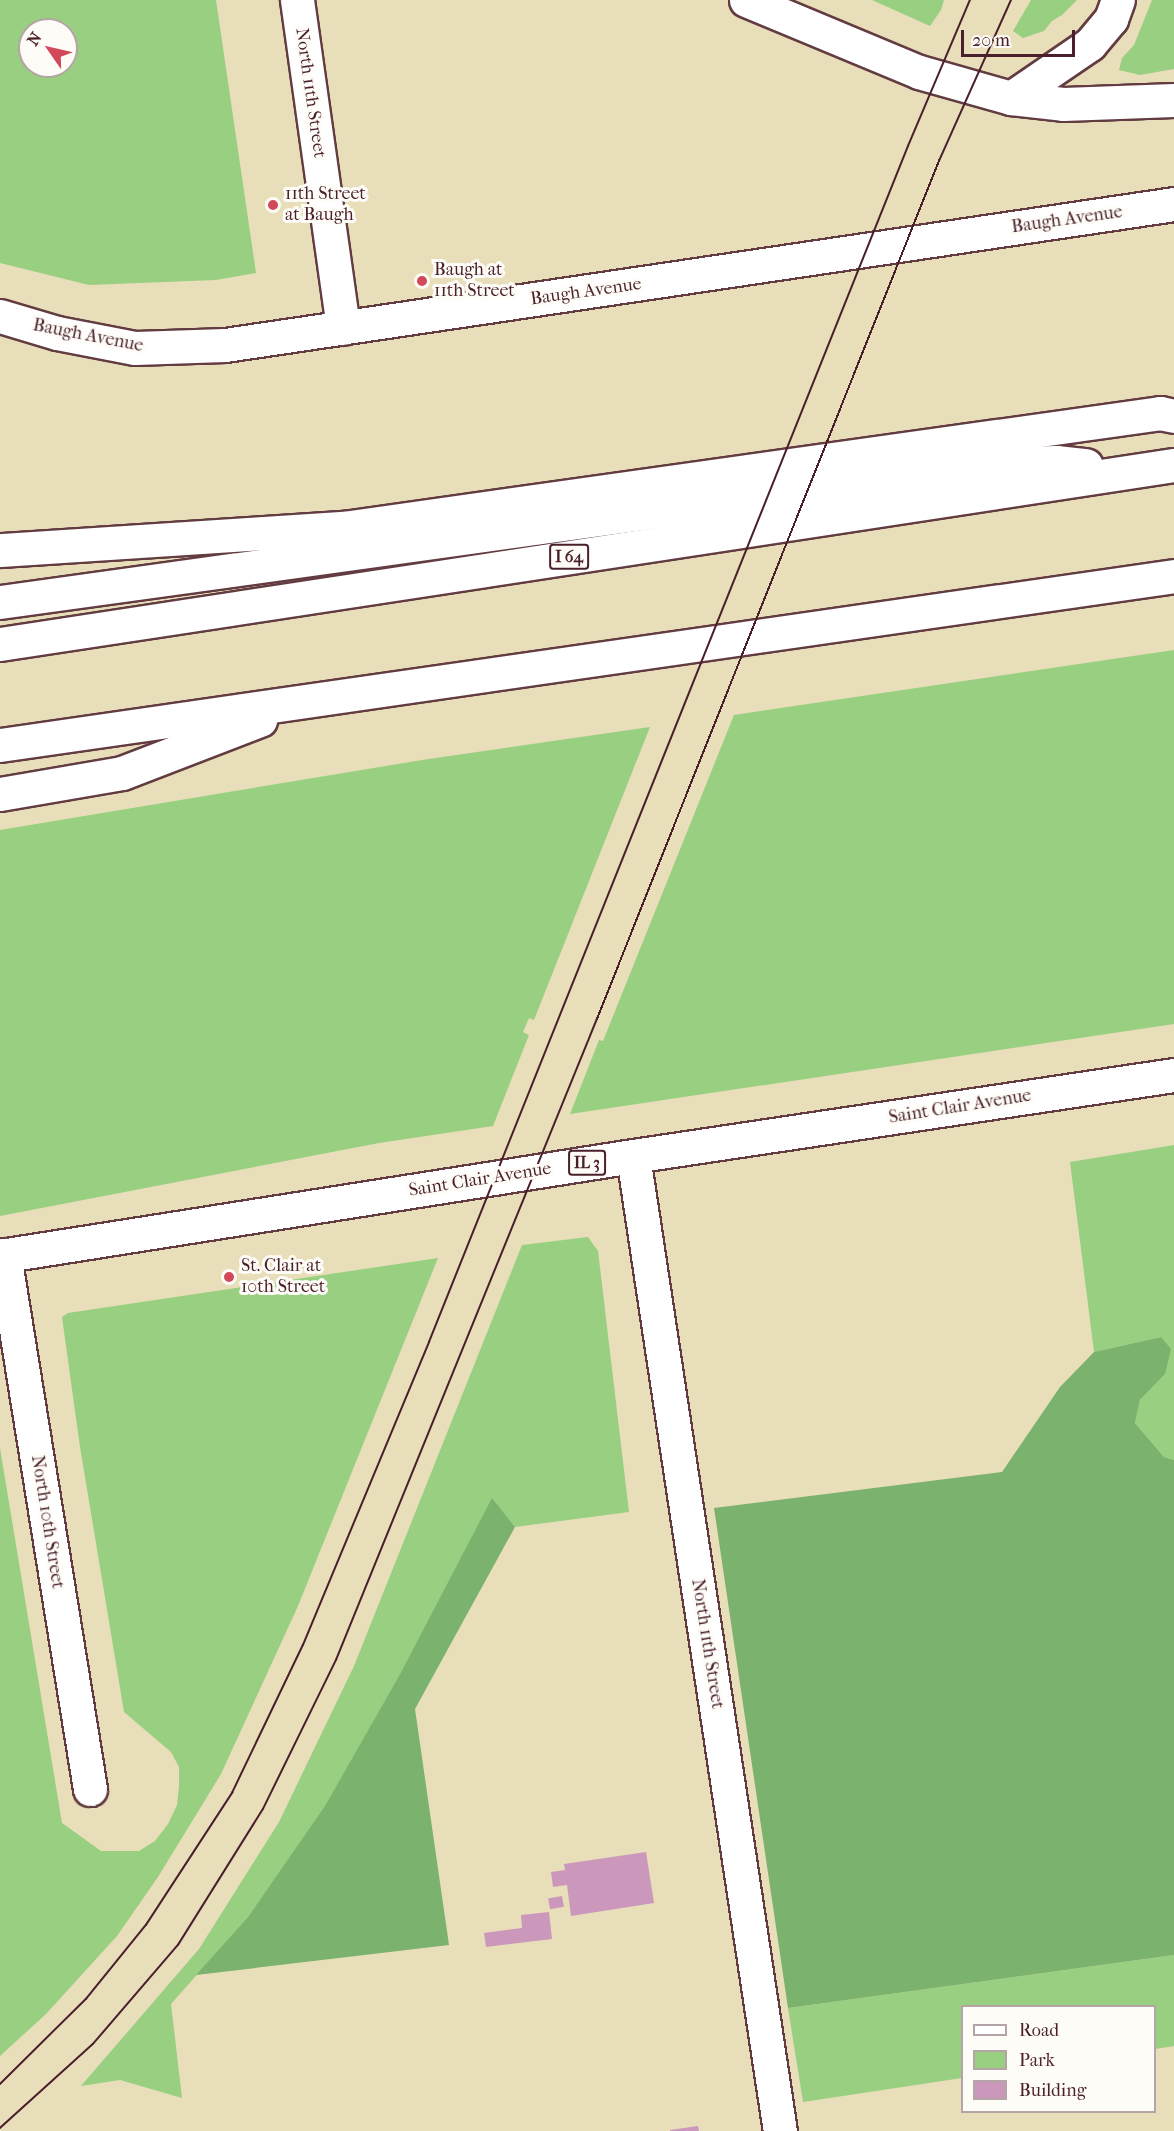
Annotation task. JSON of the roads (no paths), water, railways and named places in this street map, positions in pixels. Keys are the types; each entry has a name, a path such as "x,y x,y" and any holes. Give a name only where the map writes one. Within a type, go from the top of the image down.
{"main road":[{"name":"North 11th Street","path":"297,0 343,328"},
{"path":"747,0 787,8 919,72 1011,98 1063,104 1174,100"},
{"path":"1011,98 1090,44 1111,19 1118,0"},
{"name":"Baugh Avenue","path":"0,316 57,333 135,348 225,345 1174,204"},
{"path":"0,550 343,528 1160,413 1174,416"},
{"path":"0,602 997,464 1056,462 1138,471"},
{"name":"I 64","path":"0,644 1174,465"},
{"path":"0,745 1174,576"},
{"path":"0,794 122,773 316,699"},
{"name":"Saint Clair Avenue","path":"2,1256 633,1156 1174,1075"},
{"name":"North 11th Street","path":"633,1156 780,2131"},
{"name":"North 10th Street","path":"2,1256 90,1789"}],"tram line":[{"path":"0,2084 86,1999 146,1925 232,1793 303,1645 429,1342 908,146 970,0"},
{"path":"0,2128 93,2044 178,1945 263,1809 336,1660 597,1019 939,161 1011,0"}],"place":[{"name":"11th Street at Baugh","path":"273,205"},
{"name":"Baugh at 11th Street","path":"422,281"},
{"name":"St. Clair at 10th Street","path":"229,1277"}]}
